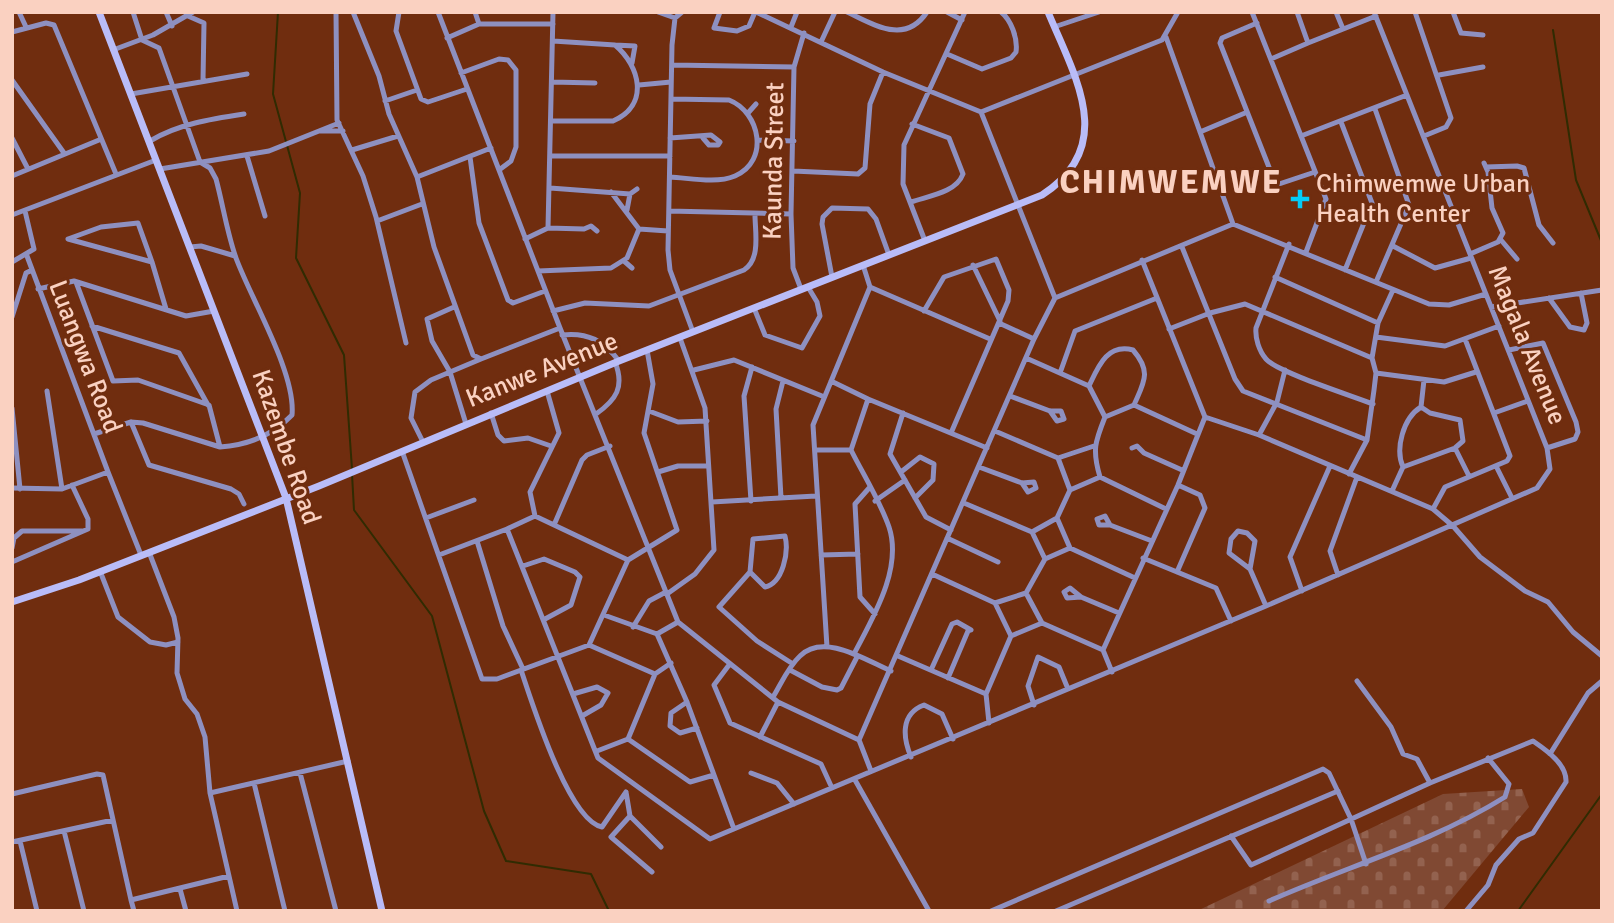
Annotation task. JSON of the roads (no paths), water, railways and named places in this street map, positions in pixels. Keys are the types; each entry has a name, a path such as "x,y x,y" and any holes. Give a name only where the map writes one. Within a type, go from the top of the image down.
{"main road":[{"name":"Kazembe Road","path":"99,12 286,498 382,911"},
{"path":"1048,12 1074,76"},
{"name":"Kanwe Avenue","path":"12,602 145,554 647,350 1019,205 1049,190 1077,160 1086,128 1085,111 1074,76"}],"street":[{"path":"19,12 26,27"},
{"path":"94,434 131,422 153,424 220,447 244,444 263,437 292,415 294,402 257,301 235,256 216,179 210,168 200,162 159,48 142,40 133,12"},
{"path":"166,12 172,26"},
{"path":"336,12 339,123 352,150 377,221 406,343"},
{"path":"354,12 379,76 385,101 417,177 422,204 454,307 473,355 481,359"},
{"path":"399,12 396,31 421,99 428,102 467,89"},
{"path":"438,12 561,332 610,446 678,622 776,700 859,740 871,771"},
{"path":"475,12 479,24"},
{"path":"548,229 553,12"},
{"path":"658,12 674,19"},
{"path":"682,12 674,19 668,231 670,270 693,332"},
{"path":"720,12 714,28 737,31 749,26 756,12 883,72 981,113 1055,298"},
{"path":"790,27 797,12"},
{"path":"821,42 835,12"},
{"path":"846,12 891,31 901,32 917,24 928,12"},
{"path":"947,12 962,20"},
{"path":"925,241 903,184 904,145 965,12"},
{"path":"947,54 982,69 1011,58 1016,52 1017,43 1009,21 1000,12"},
{"path":"1055,27 1099,12"},
{"path":"1178,12 1167,37 1233,224"},
{"path":"1252,12 1326,205 1306,252"},
{"path":"1297,12 1308,43"},
{"path":"1336,12 1343,29"},
{"path":"1415,12 1439,75 1451,118 1446,127 1424,136"},
{"path":"1452,12 1461,33 1483,35"},
{"path":"113,50 172,26 190,14 204,23 203,80"},
{"path":"1271,59 1375,14"},
{"name":"Magala Avenue","path":"627,781 710,839 1302,591 1453,526 1543,482 1550,469 1547,448 1375,14"},
{"path":"12,33 46,23 54,25 99,140 116,174"},
{"path":"1257,23 1222,38 1220,43 1245,113 1276,185 1315,172"},
{"path":"447,37 479,24 553,24"},
{"name":"Kaunda Street","path":"754,308 765,335 802,348 819,321 821,311 793,268 794,67 804,33"},
{"path":"981,113 1167,37"},
{"path":"553,41 635,46 632,63"},
{"path":"551,121 606,121 620,118 634,100 639,85 632,63 615,46"},
{"path":"461,74 499,59 508,60 516,70 516,147 511,161 499,170"},
{"path":"672,65 794,67"},
{"path":"1439,75 1483,67"},
{"path":"793,171 858,174 865,168 870,104 883,72"},
{"path":"131,94 247,74"},
{"path":"12,80 64,153"},
{"path":"552,82 595,83"},
{"path":"639,85 671,82"},
{"path":"385,101 417,90"},
{"path":"1301,136 1407,95"},
{"path":"670,177 720,180 746,170 758,140 748,113 729,100 671,99"},
{"path":"748,113 756,104"},
{"path":"1374,108 1409,205 1376,282"},
{"path":"1200,132 1245,113"},
{"path":"150,141 187,126 244,114"},
{"path":"1341,122 1372,203 1345,270"},
{"path":"160,169 272,150 339,123"},
{"path":"911,202 950,189 959,183 963,174 949,138 912,124"},
{"path":"314,132 343,131"},
{"path":"352,150 398,135"},
{"path":"12,138 27,169"},
{"path":"670,138 703,138"},
{"path":"12,176 99,140"},
{"path":"758,140 794,141"},
{"path":"417,177 491,148"},
{"path":"247,156 265,216"},
{"path":"550,156 670,156"},
{"path":"470,157 479,223 508,300 513,303 545,290"},
{"path":"12,215 156,160"},
{"path":"1517,259 1501,240 1502,228 1492,208 1485,165 1524,168 1539,225 1553,243"},
{"path":"746,170 752,174"},
{"path":"550,188 630,194 637,189"},
{"path":"611,192 639,229"},
{"path":"627,210 630,194"},
{"path":"377,221 422,204"},
{"path":"832,277 822,224 823,217 832,208 862,207 873,213 888,255"},
{"path":"12,262 27,256 34,248 25,211"},
{"path":"669,211 792,214"},
{"path":"553,311 585,303 649,306 751,266 755,254 755,215"},
{"path":"152,262 68,239 102,227 138,223 152,262 166,309"},
{"path":"859,740 898,656 1034,339 1055,298 1233,224 1289,244 1393,290 1440,306 1486,294"},
{"path":"526,239 548,229 584,229"},
{"path":"538,271 611,268 624,261 639,229"},
{"path":"639,229 668,231"},
{"path":"1393,246 1435,268 1471,256 1501,240"},
{"path":"1289,244 1261,311 1257,339 1266,360 1373,404"},
{"path":"190,247 201,246 235,256"},
{"path":"1182,247 1240,388 1367,440"},
{"name":"Luangwa Road","path":"27,256 108,472 173,612 178,642 177,673 187,703 197,714 205,737 210,793 237,911"},
{"path":"924,311 939,281 973,265 996,258 1010,296 951,433"},
{"path":"1103,650 1178,485 1205,417 1142,260"},
{"path":"624,261 632,268"},
{"path":"827,647 813,425 822,396 831,381 870,287 863,265"},
{"path":"973,265 999,322 1034,339"},
{"path":"12,317 26,273 32,270"},
{"path":"1275,277 1378,323"},
{"path":"38,289 76,282 189,317 214,311"},
{"path":"76,282 113,381 138,380 209,405"},
{"path":"870,287 990,339"},
{"path":"1349,474 1367,440 1376,373 1372,358 1378,323 1393,290"},
{"path":"1491,307 1602,290"},
{"path":"1549,298 1570,327 1584,330 1587,323 1581,293"},
{"path":"1060,373 1075,331 1157,298"},
{"path":"1169,329 1240,304 1372,358"},
{"path":"454,307 428,319 432,341 450,372 466,424"},
{"path":"1376,337 1437,347 1499,326"},
{"path":"92,327 179,353 209,405 220,447"},
{"path":"424,442 411,418 415,393 431,380 481,359 561,332 592,337 609,349 617,362 620,378 618,393 614,400 596,414"},
{"path":"633,627 649,601 682,584 712,556 707,421 694,370 680,338"},
{"path":"1433,509 1445,487 1507,461 1510,456 1465,339"},
{"path":"1508,351 1543,343 1576,422 1578,432 1575,439 1547,448"},
{"path":"1088,386 1105,356 1122,349 1133,350 1146,377 1134,405 1105,417 1094,446 1100,477"},
{"path":"402,451 482,679 497,679 589,645 628,559 677,530 644,433 653,384 647,350"},
{"path":"1026,358 1088,386 1105,417"},
{"path":"694,370 730,359 822,396"},
{"path":"751,501 744,396 752,367"},
{"path":"1259,435 1277,402 1285,369"},
{"path":"1376,373 1450,381 1476,372"},
{"path":"1392,491 1403,467 1399,449 1410,416 1421,407 1424,380"},
{"path":"781,498 776,409 783,381"},
{"path":"831,381 986,448"},
{"path":"47,391 62,489"},
{"path":"535,516 530,492 560,429 547,391"},
{"path":"1010,396 1050,411"},
{"path":"751,572 765,587 772,584 784,565 785,536 753,539 751,572 719,605 720,609 792,667 821,687 837,691 841,688 875,614 889,572 888,525 851,450 869,399"},
{"path":"1494,413 1528,401"},
{"path":"1134,405 1197,434"},
{"path":"1403,467 1455,448 1464,438 1460,420 1430,413 1421,407"},
{"path":"12,408 20,489"},
{"path":"649,411 678,422 707,421"},
{"path":"491,413 498,435 504,441 528,438 551,446"},
{"path":"903,413 890,454 926,516 951,530"},
{"path":"1205,417 1259,435 1433,509 1453,526 1480,557 1525,591 1548,602 1573,632 1602,656"},
{"path":"131,422 149,465 231,489 239,494 244,503"},
{"path":"995,430 1058,458 1094,446"},
{"path":"554,525 582,460 587,455 610,446"},
{"path":"1455,448 1469,476"},
{"path":"815,450 851,450"},
{"path":"1144,453 1182,470"},
{"path":"901,472 920,457 934,464 933,480 915,498"},
{"path":"1058,458 1070,490"},
{"path":"658,472 689,465 708,466"},
{"path":"1302,591 1290,557 1330,466"},
{"path":"1496,466 1512,498"},
{"path":"979,467 1023,483"},
{"path":"12,488 62,489 108,472"},
{"path":"1032,532 1057,518 1070,490 1100,477 1167,509"},
{"path":"1338,575 1330,551 1357,477"},
{"path":"876,501 905,480"},
{"path":"12,562 88,529 88,519 72,485"},
{"path":"1177,572 1205,508 1200,495 1178,485"},
{"path":"870,487 855,504 860,597 875,614"},
{"path":"712,502 816,496"},
{"path":"426,518 474,500"},
{"path":"964,503 1032,532 1045,559"},
{"path":"535,516 628,559"},
{"path":"439,555 535,516"},
{"path":"1057,518 1070,548 1135,578"},
{"path":"1110,525 1152,541"},
{"path":"507,529 602,762 627,781 630,816 661,847"},
{"path":"12,548 14,538 22,531 85,531"},
{"path":"1250,569 1255,541 1247,533 1238,531 1231,539 1228,553 1250,569 1266,606"},
{"path":"947,538 999,562"},
{"path":"477,541 503,626 522,670 555,766 585,814 596,826 602,827 626,792"},
{"path":"995,603 1026,593 1045,559 1070,548"},
{"path":"821,555 859,554"},
{"path":"1143,558 1216,588 1231,621"},
{"path":"523,566 544,559 575,572 580,577 571,605 545,618"},
{"path":"100,571 118,617 150,642 166,645 178,642"},
{"path":"932,574 995,603 1012,636"},
{"path":"1026,593 1042,623 1103,650 1112,672"},
{"path":"1081,597 1119,613"},
{"path":"604,615 657,634 678,622"},
{"path":"931,670 952,624 957,622 971,630 968,631 948,678"},
{"path":"989,723 986,694 1012,636 1042,623"},
{"path":"657,634 687,702 734,829"},
{"path":"589,645 655,674"},
{"path":"760,737 792,667 805,652 827,647 856,655 891,671"},
{"path":"898,656 986,694"},
{"path":"1034,705 1028,686 1038,657 1059,667 1068,689"},
{"path":"597,751 628,740 655,674 671,663"},
{"path":"729,665 714,685 724,714 734,726 821,764 832,789"},
{"path":"1357,681 1391,727 1403,754 1417,759 1430,783"},
{"path":"1550,754 1592,687 1602,681"},
{"path":"573,694 597,687 608,693 601,705 582,716"},
{"path":"687,702 671,713 670,726 680,733 697,728"},
{"path":"911,757 904,730 911,714 920,706 924,705 942,714 953,739"},
{"path":"628,740 690,782 714,775"},
{"path":"1231,836 1251,865 1528,741 1550,754 1566,774 1566,782 1533,833 1519,839 1496,864 1488,884 1466,911"},
{"path":"1269,901 1334,872 1366,864 1443,830 1505,797 1509,784 1488,758"},
{"path":"210,793 348,761"},
{"path":"991,911 1323,769 1329,773 1351,819 1366,864"},
{"path":"300,773 335,911"},
{"path":"751,773 777,783 794,804"},
{"path":"12,794 100,774 104,778 134,911"},
{"path":"855,780 929,911"},
{"path":"254,783 285,911"},
{"path":"1056,911 1338,791"},
{"path":"630,816 611,837 652,872"},
{"path":"12,842 113,820"},
{"path":"64,831 84,911"},
{"path":"20,841 37,911"},
{"path":"131,900 229,876"},
{"path":"180,889 186,911"}],"waterway":[{"path":"278,12 273,94 300,193 296,258 344,355 352,469"},
{"path":"1553,30 1576,180 1602,243"},
{"path":"352,474 354,510 432,616 484,811 506,861 591,874 609,911"},
{"path":"1518,911 1602,794"}],"place":[{"name":"Chimwemwe Urban Health Center","path":"1300,199"}],"district":[{"name":"CHIMWEMWE","path":"1171,182"}]}
